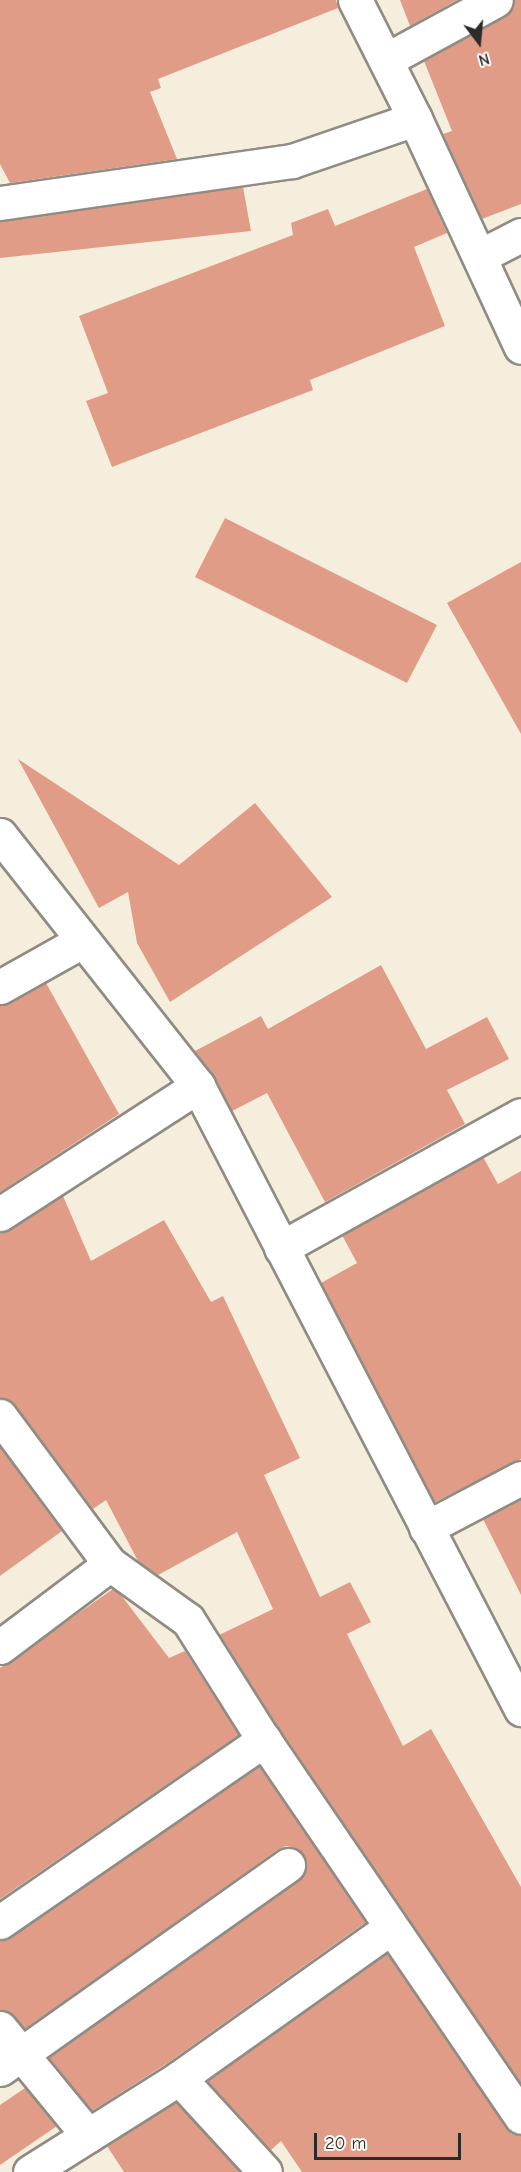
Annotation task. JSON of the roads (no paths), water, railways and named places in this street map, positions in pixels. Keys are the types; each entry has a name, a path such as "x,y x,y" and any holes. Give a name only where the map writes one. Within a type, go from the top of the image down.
{"street":[{"path":"356,0 415,119 521,347"},
{"path":"386,60 496,0"},
{"path":"0,203 292,161 415,119"},
{"path":"480,256 521,235"},
{"path":"0,835 198,1086 521,1710"},
{"path":"0,987 82,941"},
{"path":"0,1214 198,1086"},
{"path":"282,1248 521,1115"},
{"path":"0,1416 110,1564 188,1620 264,1740 521,2117"},
{"path":"426,1527 521,1478"},
{"path":"0,1647 110,1564"},
{"path":"0,1922 264,1740"},
{"path":"11,2061 288,1865"},
{"path":"30,2172 178,2078 390,1928"},
{"path":"0,2028 11,2061 87,2135"},
{"path":"178,2078 265,2172"}]}
